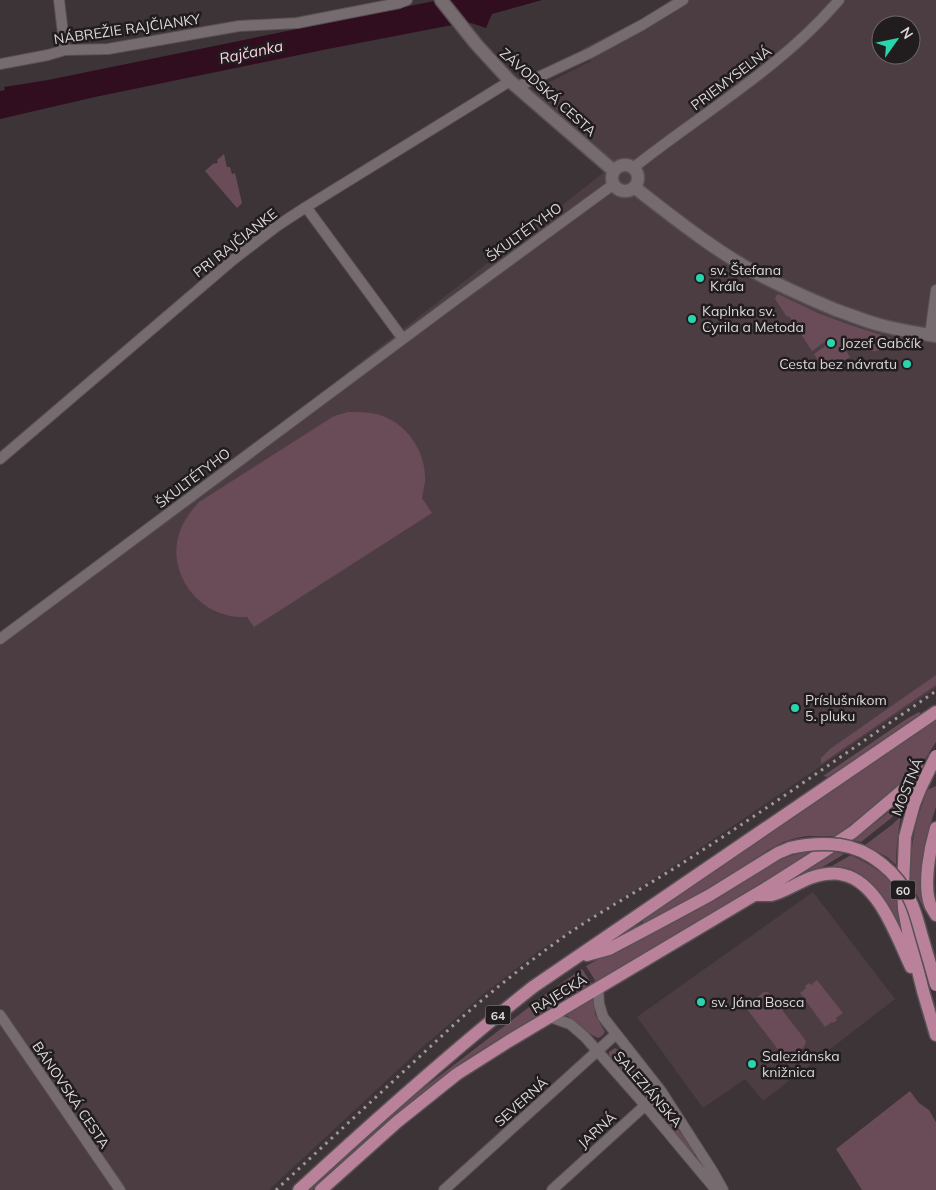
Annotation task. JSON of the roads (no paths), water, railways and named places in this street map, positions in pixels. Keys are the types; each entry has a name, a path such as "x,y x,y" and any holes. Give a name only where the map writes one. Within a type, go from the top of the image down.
{"main road":[{"name":"RAJECKÁ","path":"300,1190 424,1078 533,987 936,712"},
{"name":"MOSTNÁ","path":"936,756 914,804 905,837 903,888 908,931 936,1035"},
{"name":"RAJECKÁ","path":"321,1190 397,1122 456,1074 550,1016 754,896 820,854 853,832 936,762"},
{"path":"936,828 928,869 928,888 930,905 936,914"},
{"path":"577,957 609,949 710,895 778,853 790,848 814,844 842,845 872,857 884,865 902,885 916,916 936,985"},
{"path":"754,896 773,895 824,874 836,873 856,880 875,897 887,916 923,991"}],"street":[{"path":"59,0 65,50"},
{"name":"NÁBREŽIE RAJČIANKY","path":"0,64 65,50 108,49 239,26 297,23 407,0"},
{"name":"ZÁVODSKÁ CESTA","path":"441,0 485,56 614,177"},
{"name":"PRI RAJČIANKE","path":"0,459 234,259 277,226 513,84 590,53 683,0"},
{"name":"PRIEMYSELNÁ","path":"633,168 736,93 785,54 839,0"},
{"path":"627,165 633,168 638,177 634,187 623,191 616,187 614,177 620,166 627,165"},
{"name":"ŠKULTÉTYHO","path":"0,638 586,203 614,177"},
{"path":"634,187 689,229 759,274 822,304 872,322 901,330 934,335 936,290"},
{"path":"306,207 403,339"},
{"name":"SALEZIÁNSKA","path":"598,988 602,1017 661,1091 723,1190"},
{"name":"BÁNOVSKÁ CESTA","path":"0,1015 120,1190"},
{"name":"SALEZIÁNSKA","path":"550,1016 570,1024 585,1037 716,1190"},
{"name":"SEVERNÁ","path":"444,1190 616,1034"},
{"name":"JARNÁ","path":"552,1190 661,1091"}],"water":[{"name":"Rajčanka","path":"439,0 542,0 492,14 486,28 471,23 447,26 95,97 0,119 0,91 5,90 4,87 48,80"}],"railway":[{"path":"276,1190 459,1020 541,954 569,933 728,833 936,691"}],"place":[{"name":"sv. Štefana Kráľa","path":"700,278"},
{"name":"Kaplnka sv. Cyrila a Metoda","path":"692,319"},
{"name":"Jozef Gabčík","path":"831,343"},
{"name":"Cesta bez návratu","path":"907,364"},
{"name":"Príslušníkom 5. pluku","path":"795,708"},
{"name":"sv. Jána Bosca","path":"701,1002"},
{"name":"Saleziánska knižnica","path":"752,1064"}]}
